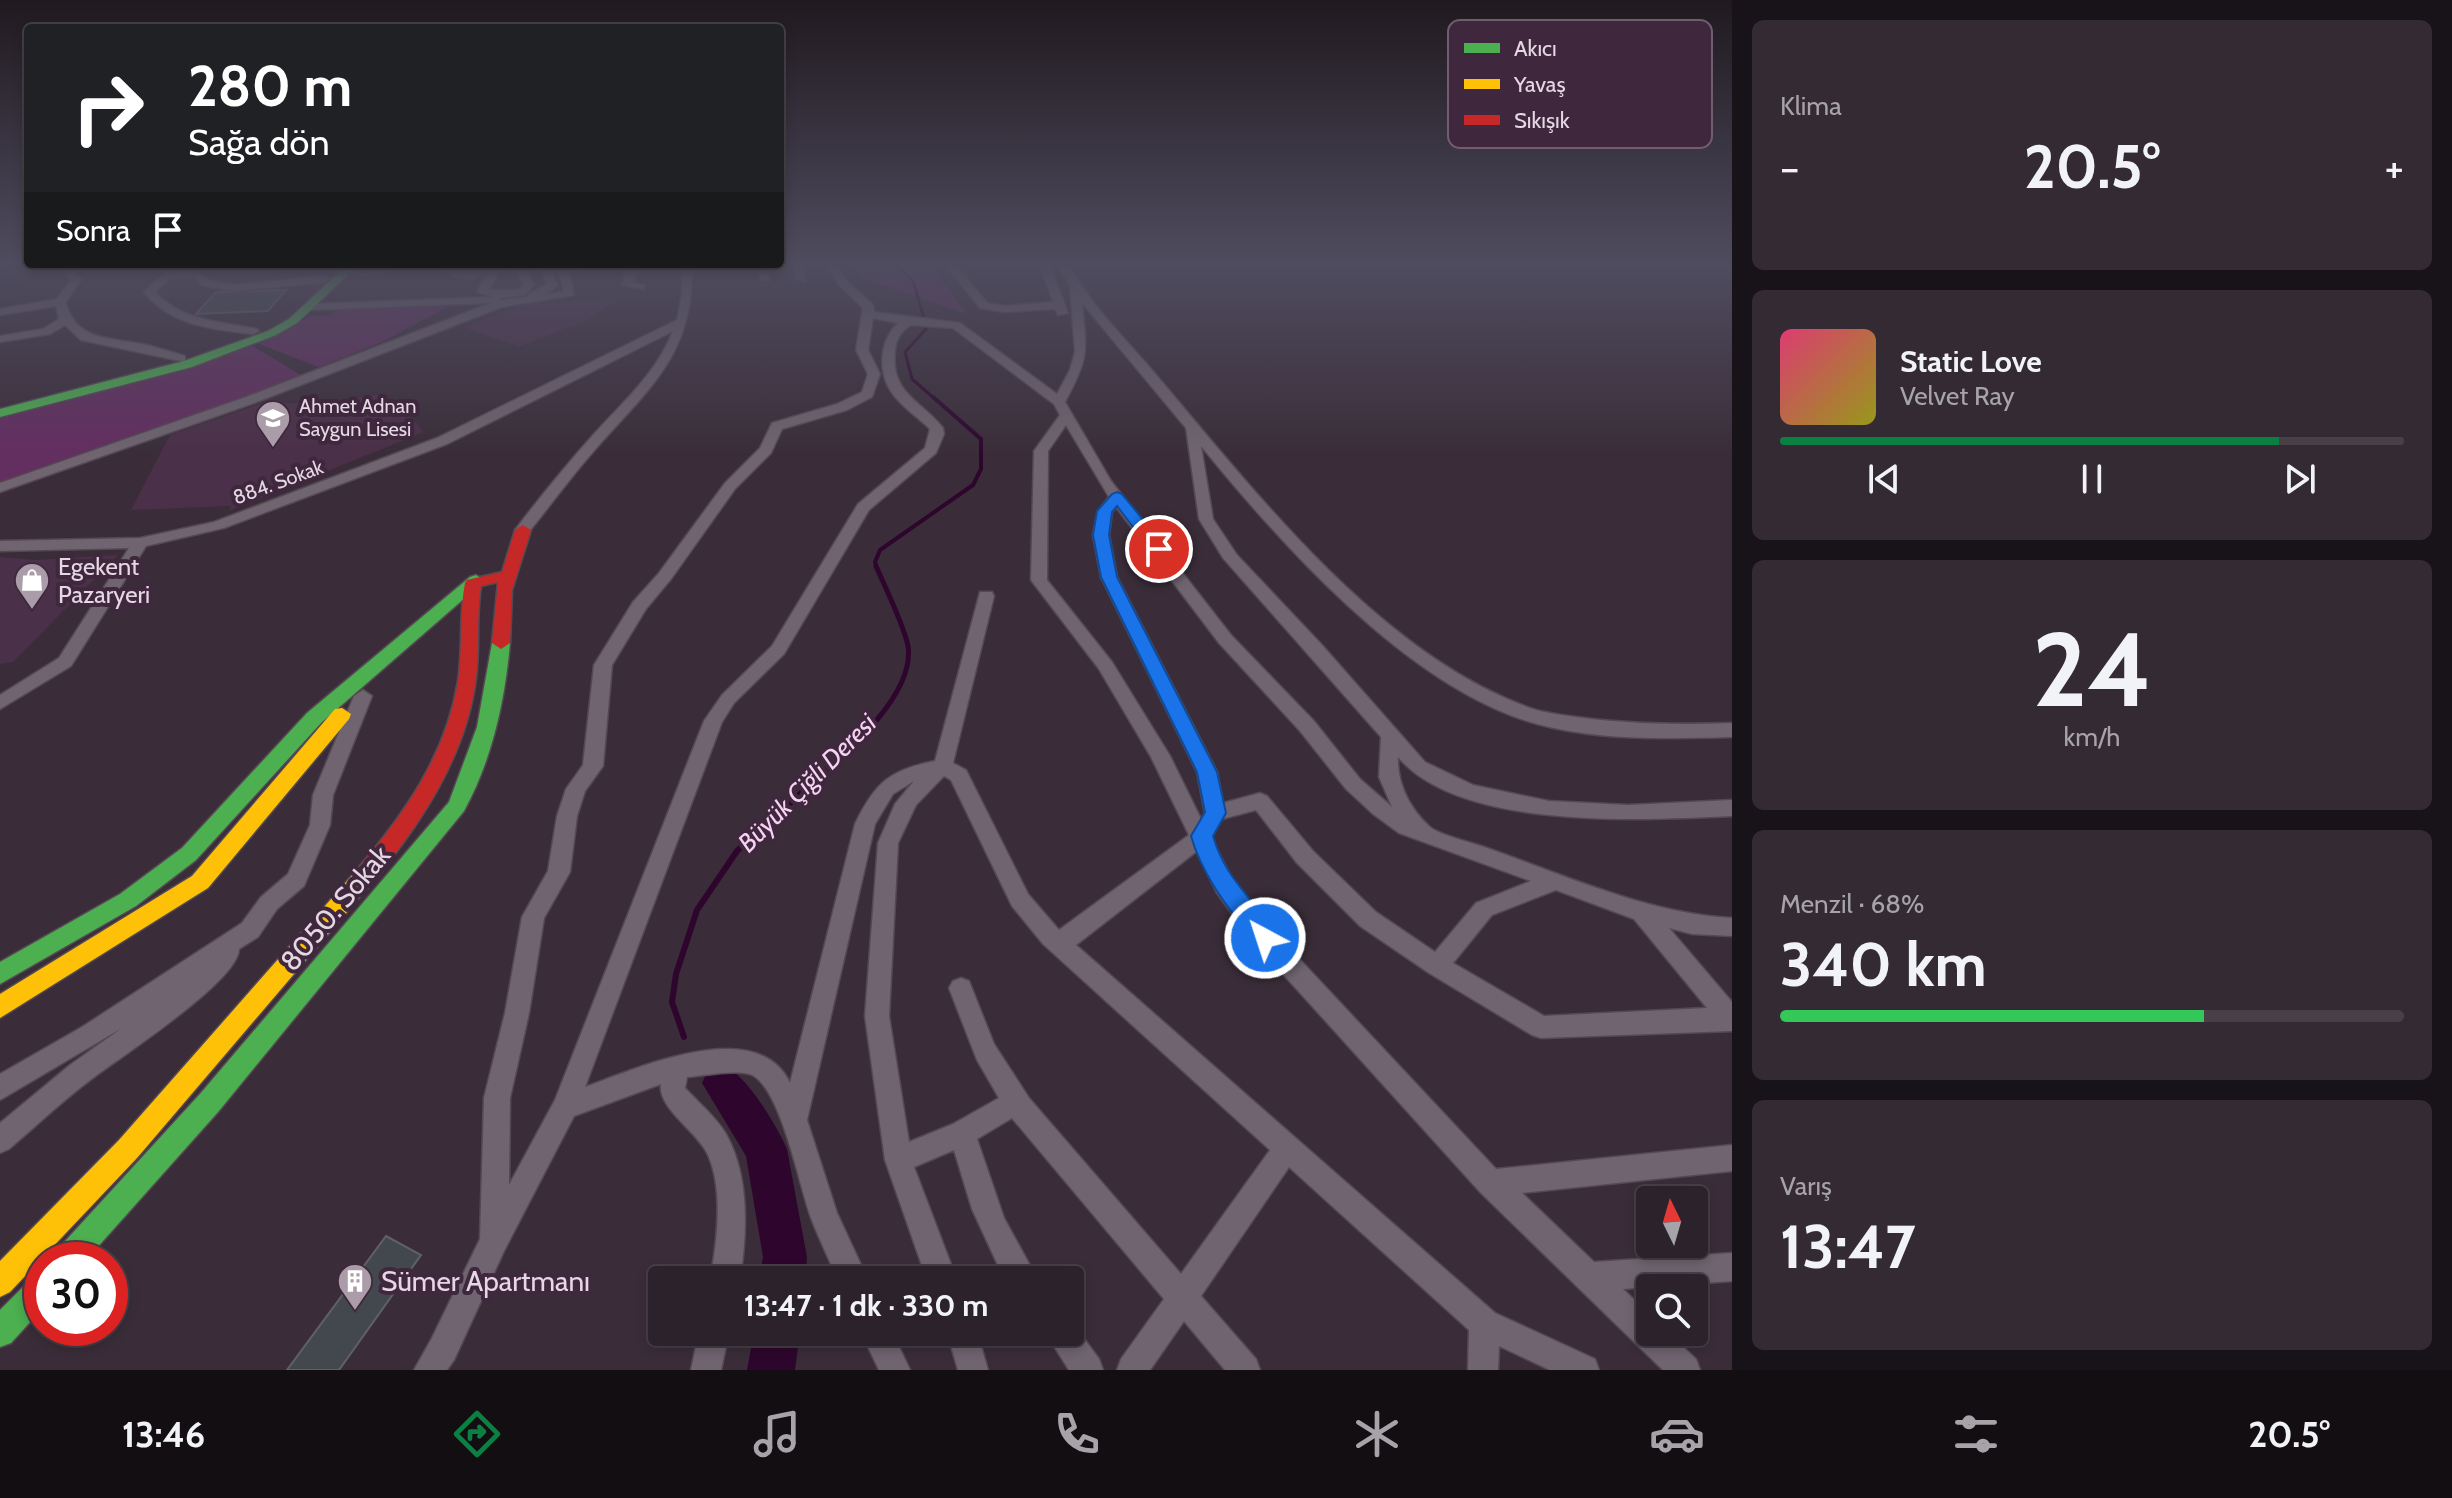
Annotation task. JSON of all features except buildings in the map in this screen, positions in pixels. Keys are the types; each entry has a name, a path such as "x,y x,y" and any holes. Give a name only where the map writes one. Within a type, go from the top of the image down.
{"street":[{"path":"0,339 49,331 55,327"},
{"path":"73,327 85,338 144,348 185,361"},
{"path":"227,327 253,331"},
{"path":"0,403 185,361 260,327"},
{"path":"0,413 185,361 272,333 281,327"},
{"path":"0,488 250,400 440,327"},
{"name":"884. Sokak","path":"0,546 140,543 219,525 442,441 672,327"},
{"path":"0,1007 200,882 334,721 471,592 589,447 650,383 678,340 681,327"},
{"path":"494,1241 497,1098 517,1013 533,917 559,872 567,816 576,789 593,766 603,665 639,606 730,486 766,450 777,426 842,407 868,394 874,374 862,350 866,327"},
{"path":"429,1370 443,1349 494,1241 565,1107 713,721 728,699 778,650 863,507 931,450 936,428 896,391 887,352 901,327"},
{"path":"958,327 1062,409 1090,459 1225,639 1307,726 1353,784 1380,809 1406,827 1642,912 1692,925 1732,927"},
{"path":"1078,327 1081,352 1076,370 1062,409 1041,451 1039,580 1106,666 1160,756 1209,824"},
{"path":"1109,327 1190,428 1275,526 1419,659 1473,692 1528,715 1644,731 1732,730"},
{"path":"1190,428 1206,519 1231,558 1316,649 1418,767 1468,791 1535,806 1628,813 1732,808"},
{"path":"1117,497 1105,511 1101,535 1109,577 1207,772 1208,858 1225,887 1253,925 1491,1183 1685,1370"},
{"name":"8050. Sokak","path":"83,1242 209,1103 457,806 472,775 498,686 507,583 523,530"},
{"path":"0,703 65,662 140,543"},
{"path":"0,974 128,900 189,854 314,718 471,592 507,583"},
{"name":"8050. Sokak","path":"0,1282 128,1149 400,835 436,782 455,737 468,680 471,592"},
{"path":"937,1266 898,1160 877,1016 888,843 894,821 903,805 922,783 943,766 986,596"},
{"path":"0,1140 79,1073 189,994 250,930 269,903 296,880 320,825 323,795 363,696"},
{"path":"1391,736 1388,770 1395,800 1424,833"},
{"path":"794,1120 868,816 883,789 909,773 943,766 959,775 1020,900 1060,945 1484,1324 1584,1370"},
{"path":"1060,945 1209,824 1260,801 1305,857 1368,919 1437,966 1541,1027 1731,1019"},
{"path":"1437,966 1484,909 1555,881"},
{"path":"1642,912 1731,1019"},
{"path":"0,1088 91,1035 250,930"},
{"path":"961,988 982,1047 1014,1103 1245,1370"},
{"path":"565,1107 676,1066 742,1061 760,1065 775,1079 794,1120 824,1216 847,1266"},
{"path":"676,1066 672,1092 717,1145 728,1186 728,1266"},
{"path":"898,1160 962,1133 1014,1103"},
{"path":"962,1133 981,1198 1013,1266"},
{"path":"1132,1370 1286,1149"},
{"path":"1491,1183 1732,1158"},
{"path":"1591,1277 1732,1267"},
{"path":"0,1332 24,1307"},
{"path":"1483,1370 1484,1324"},
{"path":"706,1370 711,1346"},
{"path":"883,1346 895,1370"},
{"path":"966,1346 973,1370"},
{"path":"1070,1346 1088,1370"}],"shaded area":[{"path":"290,327 410,327 382,342 319,367 259,344"},
{"path":"463,327 570,327 519,347"},
{"path":"251,345 304,377 0,486 0,417"},
{"name":"Ahmet Adnan Saygun Lisesi","path":"377,395 402,407 424,432 229,511 231,506 131,510 170,435 266,402 311,404"},
{"name":"Egekent Pazaryeri","path":"118,555 13,662 0,664 0,557 35,560"}],"waterway":[{"name":"Büyük Çiğli Deresi","path":"926,329 905,352 912,379 935,399"},
{"name":"Büyük Çiğli Deresi","path":"877,568 875,562 880,550 973,485 981,469 981,439 933,397"},
{"name":"Büyük Çiğli Deresi","path":"817,778 878,719 901,683 907,664 906,637 876,566"},
{"name":"Büyük Çiğli Deresi","path":"684,1037 672,1002 676,974 697,910 737,851 820,776"},
{"name":"Büyük Çiğli Deresi","path":"722,1083 766,1149 785,1257 784,1266"},
{"name":"Büyük Çiğli Deresi","path":"771,1370 775,1346"}],"traffic: fast":[{"path":"0,413 188,364 283,327"},
{"path":"0,974 128,900 189,854 314,718 476,580"},
{"path":"83,1242 209,1103 457,806 487,727 501,643"},
{"path":"0,1332 24,1307"}],"traffic: slow":[{"path":"0,1007 200,882 342,714"},
{"path":"0,1282 128,1149 362,879"}],"traffic: jam":[{"path":"501,643 504,590 523,530"},
{"path":"362,879 398,835 429,788 453,737 467,681 473,583 509,575"}],"place":[{"name":"Ahmet Adnan Saygun Lisesi","path":"273,449"},
{"name":"Egekent Pazaryeri","path":"32,611"},
{"name":"Sümer Apartmanı","path":"355,1312"}],"route":[{"path":"1159,549 1117,497 1105,511 1101,535 1109,577 1207,772 1215,813 1202,836 1208,858 1225,887 1265,938"}]}
